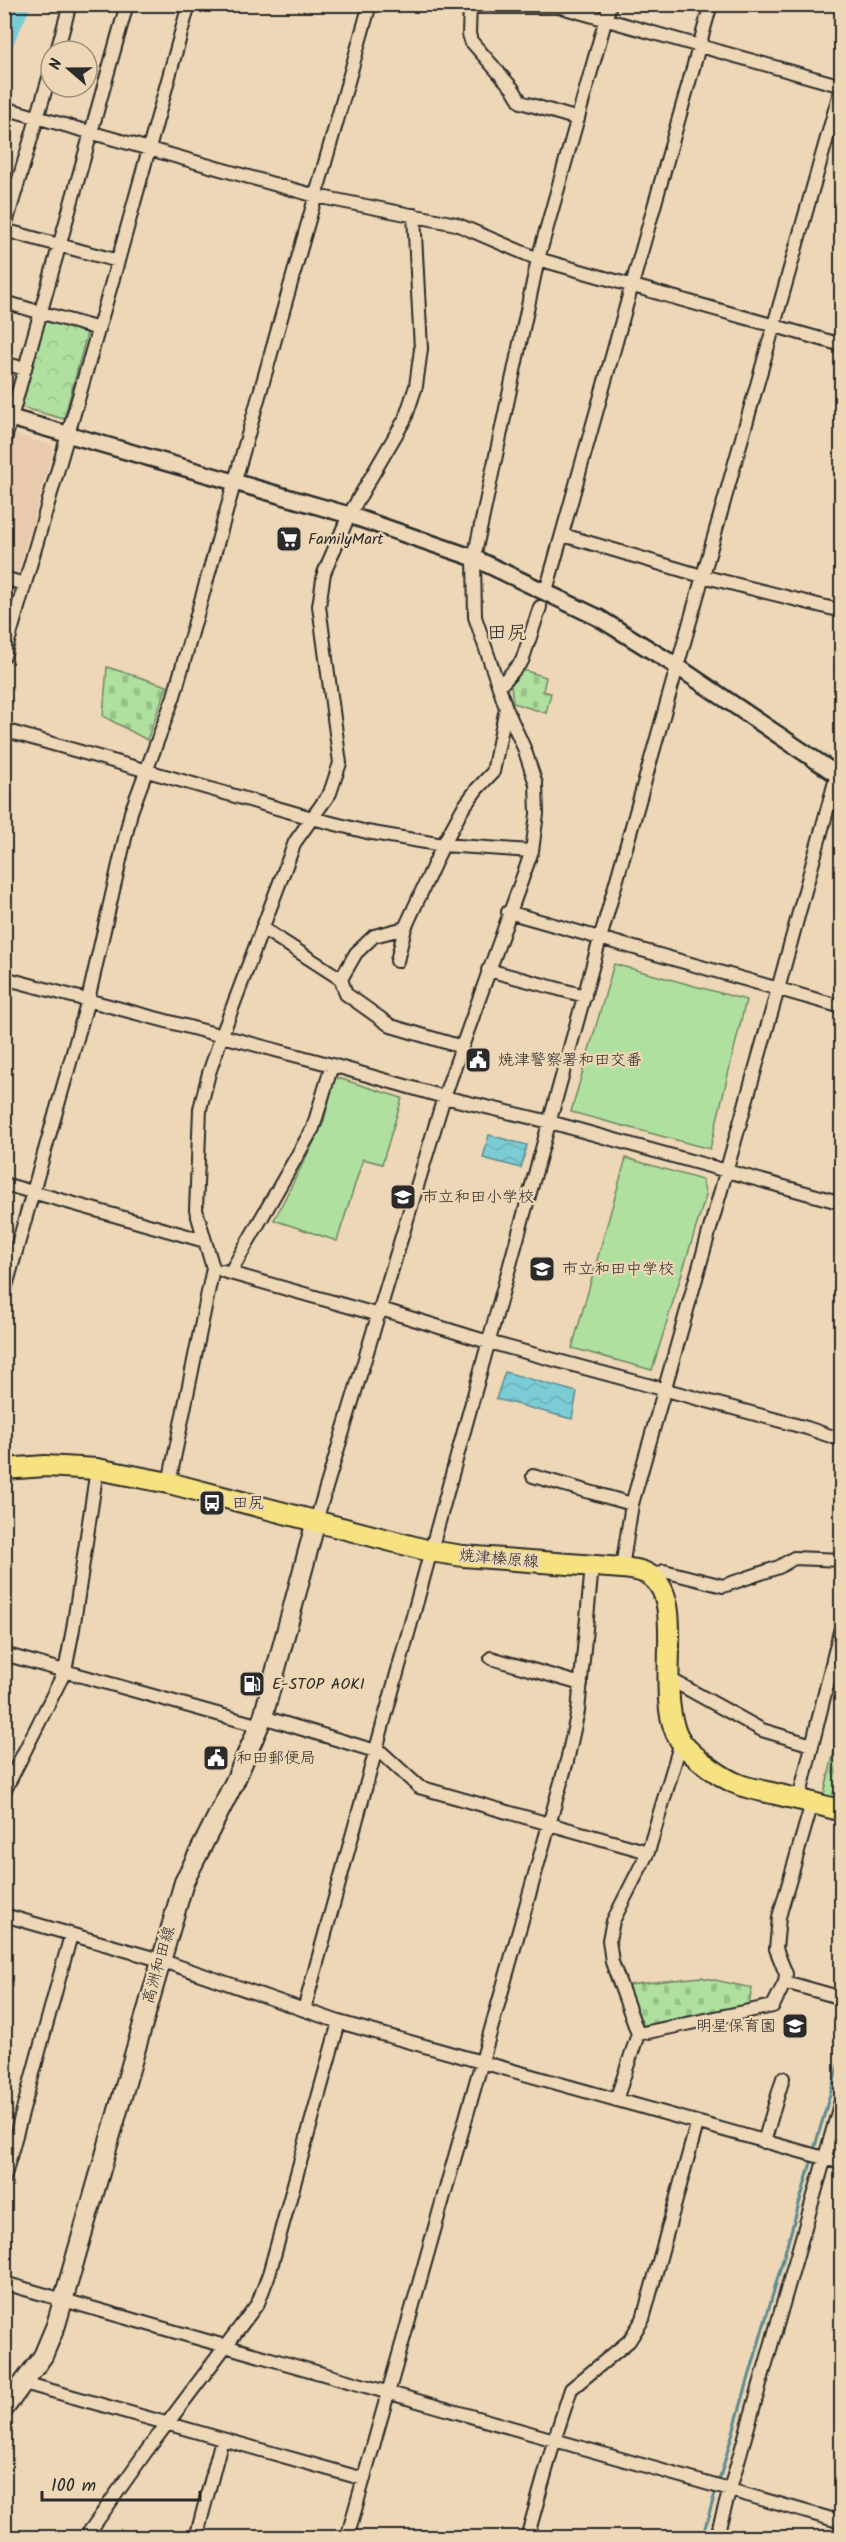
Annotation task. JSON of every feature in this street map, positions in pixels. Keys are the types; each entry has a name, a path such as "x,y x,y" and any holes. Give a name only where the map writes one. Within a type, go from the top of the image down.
{"main road":[{"name":"焼津榛原線","path":"4,1469 45,1466 97,1469 169,1484 430,1551 622,1568 643,1572 653,1577"},
{"name":"高洲和田線","path":"4,2409 43,2356 64,2300 184,1882 262,1721 316,1521"},
{"path":"653,1577 664,1593 669,1620 668,1704 673,1725 681,1742 722,1776 740,1785 842,1811"}],"street":[{"path":"60,39 70,4"},
{"path":"4,443 8,417 42,312 127,4"},
{"path":"4,656 69,435 189,4"},
{"path":"4,1293 88,1000 131,812 174,696 370,4"},
{"path":"304,2010 600,939 842,86 561,7 443,4"},
{"path":"316,1521 444,1097 508,912 532,850 537,814 536,784 524,748 506,708 475,617 474,558 538,259 610,4"},
{"path":"546,591 711,4"},
{"path":"469,6 471,41 513,89 521,102 578,119"},
{"path":"43,99 4,230 118,261"},
{"path":"4,108 316,196 456,224 538,259 842,345"},
{"path":"169,1484 213,1268 196,1210 200,1109 222,1035 295,842 330,793 340,763 319,606 324,573 349,515 405,419 420,370 414,215"},
{"path":"4,302 99,329"},
{"path":"4,363 25,369"},
{"path":"8,417 349,515 474,558 599,618 678,667 839,776"},
{"path":"563,536 702,576 842,611"},
{"path":"4,578 24,584"},
{"path":"499,687 522,661 540,607"},
{"path":"397,961 405,928 443,844 463,808 493,772 506,708"},
{"path":"4,730 367,832 443,844 532,850"},
{"path":"622,1568 632,1504 725,1170 839,776 842,756"},
{"path":"508,912 842,1007"},
{"path":"262,928 342,978"},
{"path":"405,928 374,936 356,953 342,978 346,994 391,1026 462,1047"},
{"path":"488,970 585,996"},
{"path":"4,978 222,1035 444,1097 550,1122 842,1203"},
{"path":"230,1273 313,1128 332,1065"},
{"path":"4,1184 205,1241"},
{"path":"213,1268 807,1428 842,1440"},
{"path":"4,1792 64,1671 73,1629 97,1469"},
{"path":"533,1476 632,1504"},
{"path":"653,1577 664,1571 723,1586 779,1567 794,1558 842,1560"},
{"path":"347,2538 572,1741 579,1711 592,1566"},
{"path":"638,2034 772,2006 785,1982 786,1974 776,1949 779,1917 805,1801 812,1745 842,1623"},
{"path":"4,1654 376,1751 420,1787 648,1852"},
{"path":"491,1658 581,1684"},
{"path":"668,1678 762,1730 812,1745"},
{"path":"616,2100 638,2034 612,1962 609,1940 613,1921 648,1852 681,1742"},
{"path":"4,1915 160,1960 339,2022 842,2163"},
{"path":"4,2179 70,1935"},
{"path":"785,1982 842,1998"},
{"path":"85,2538 258,2303 269,2274 339,2022"},
{"path":"764,2142 783,2078"},
{"path":"716,2538 722,2488 842,2098"},
{"path":"528,2538 555,2438 571,2390 629,2341 643,2319 697,2124"},
{"path":"4,2283 388,2394 555,2438 842,2522"},
{"path":"24,2383 166,2425 364,2479"},
{"path":"196,2538 222,2439"}],"shaded area":[{"path":"11,434 54,446 17,576 5,572 4,458"}],"green space":[{"path":"42,318 88,330 64,419 17,406"},
{"path":"107,667 167,686 147,740 103,716"},
{"path":"523,670 546,677 543,691 551,693 546,713 513,703 511,685"},
{"path":"614,964 746,1000 710,1149 571,1112"},
{"path":"335,1077 402,1098 382,1164 363,1159 337,1241 274,1220 323,1124"},
{"path":"626,1158 702,1180 706,1195 652,1370 572,1348"},
{"path":"836,1743 841,1745 841,1803 823,1798"},
{"path":"701,1977 752,1988 749,2004 642,2026 628,1985"}],"water":[{"path":"489,1135 527,1145 521,1168 483,1158"},
{"path":"505,1372 577,1392 572,1419 496,1399"}],"waterway":[{"path":"4,40 21,4"},
{"path":"813,2153 842,2053"},
{"path":"718,2484 812,2159"},
{"path":"702,2538 716,2490"}],"place":[{"name":"FamilyMart","path":"289,539"},
{"name":"焼津警察署和田交番","path":"478,1060"},
{"name":"市立和田小学校","path":"403,1197"},
{"name":"市立和田中学校","path":"542,1269"},
{"name":"田尻","path":"212,1503"},
{"name":"E-STOP AOKI","path":"252,1684"},
{"name":"和田郵便局","path":"216,1758"},
{"name":"明星保育園","path":"795,2026"}],"district":[{"name":"田尻","path":"507,634"}]}
